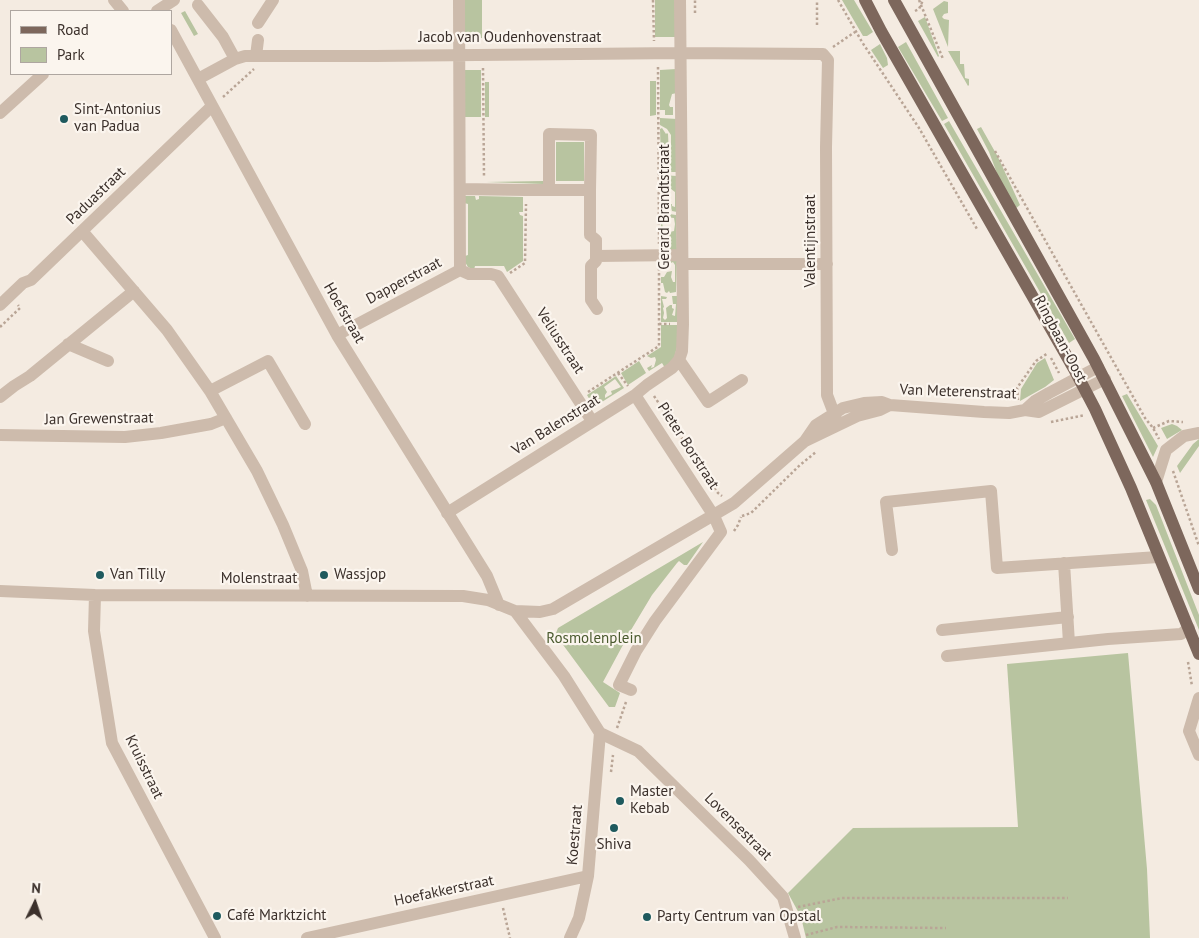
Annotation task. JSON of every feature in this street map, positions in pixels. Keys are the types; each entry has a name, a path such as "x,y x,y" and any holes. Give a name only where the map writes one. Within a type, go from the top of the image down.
{"main road":[{"name":"Ringbaan-Oost","path":"865,0 1085,389 1131,488 1158,558 1189,628 1193,655"},
{"name":"Ringbaan-Oost","path":"894,0 1098,367 1156,482 1199,589"}],"street":[{"path":"158,8 174,0"},
{"path":"258,23 273,0"},
{"path":"459,0 460,270 469,274 496,275 501,279"},
{"name":"Gerard Brandtstraat","path":"679,360 682,351 683,324 680,0"},
{"path":"198,5 224,37 235,59"},
{"name":"Hoefstraat","path":"172,32 336,335 487,576 499,605"},
{"path":"256,56 258,40"},
{"name":"Jacob van Oudenhovenstraat","path":"198,79 235,59 245,56 818,52 827,56"},
{"name":"Valentijnstraat","path":"827,56 827,396 836,418"},
{"path":"0,113 42,75"},
{"name":"Paduastraat","path":"0,305 23,283 31,280 212,106"},
{"path":"549,190 549,134 591,135 590,235 596,240 596,261 592,266 591,300 597,309"},
{"path":"460,189 590,190"},
{"path":"82,231 167,330 210,390 257,471 283,525 302,571 307,596"},
{"path":"596,256 827,264"},
{"name":"Dapperstraat","path":"336,335 460,270"},
{"name":"Veliusstraat","path":"501,279 592,421"},
{"path":"0,397 30,376 134,292"},
{"path":"68,344 108,361"},
{"path":"679,360 708,402 742,380"},
{"name":"Van Balenstraat","path":"447,513 635,395 672,368 679,360"},
{"path":"210,390 268,361 305,424"},
{"name":"Van Meterenstraat","path":"1025,410 1036,401 1098,367"},
{"name":"Ringbaan-Oost","path":"1085,389 1104,379"},
{"name":"Van Meterenstraat","path":"836,418 857,416 880,410 890,405 1009,413 1025,410 1039,412 1085,389"},
{"name":"Pieter Borstraat","path":"635,395 714,516"},
{"name":"Jan Grewenstraat","path":"0,435 125,437 170,432 211,424 226,418"},
{"path":"515,611 540,612 553,609 714,516 734,503 784,461 805,441 816,425 836,418"},
{"path":"1156,482 1166,450 1184,436 1199,433"},
{"path":"892,550 886,502 991,491 997,568 1158,558"},
{"path":"631,690 619,685 636,651 655,621 721,532 714,516"},
{"path":"1064,563 1069,643"},
{"name":"Molenstraat","path":"0,591 95,594 463,596 488,600 515,611"},
{"name":"Kruisstraat","path":"95,594 94,631 112,743 215,938"},
{"path":"515,611 564,676 600,733 614,739"},
{"path":"942,630 1068,617"},
{"path":"948,656 1069,643 1181,634 1189,628"},
{"path":"1198,702 1189,731 1199,755"},
{"name":"Koestraat","path":"570,938 579,918 588,876 600,733"},
{"name":"Lovensestraat","path":"614,739 638,751 749,860 783,897 795,938"},
{"name":"Hoefakkerstraat","path":"307,938 588,876"}],"path":[{"path":"653,0 653,41 658,43 658,54"},
{"path":"817,0 817,25"},
{"path":"838,0 855,32 919,128 981,235"},
{"path":"928,0 921,1 943,59"},
{"path":"827,56 830,49 855,32"},
{"path":"482,55 484,189"},
{"path":"212,106 253,69 263,69"},
{"path":"995,151 1145,418 1166,450 1199,546"},
{"path":"501,279 525,263 526,190"},
{"name":"Ringbaan-Oost","path":"1025,410 1018,402 1018,388 1036,361 1048,353 1065,384"},
{"path":"647,385 718,493 734,503"},
{"name":"Ringbaan-Oost","path":"1071,396 1082,416"},
{"path":"1153,428 1169,421 1179,422"},
{"path":"732,534 738,526 741,517 751,513 800,465 822,447"},
{"path":"1193,655 1198,702"},
{"path":"614,739 631,690"},
{"path":"500,896 510,938"},
{"path":"787,910 842,898 1068,898"},
{"path":"795,938 837,927 946,928"}],"green space":[{"path":"463,0 482,0 482,38 464,38"},
{"path":"655,0 676,0 676,37 655,37"},
{"path":"842,0 854,0 873,32 863,36"},
{"path":"944,1 948,2 948,13 942,17 949,20 948,47 933,9"},
{"path":"185,11 198,34 194,36 181,13"},
{"path":"925,17 939,56 938,57 918,21"},
{"path":"906,42 948,118 942,121 898,47"},
{"path":"880,44 887,58 888,65 883,68 871,50"},
{"path":"948,51 960,51 960,64 964,64 965,78 969,79 968,86"},
{"path":"676,69 677,93 672,94 669,105 673,107 673,115 665,115 665,110 660,110 660,70"},
{"path":"464,70 481,70 481,117 464,117"},
{"path":"650,81 656,81 656,115 650,116"},
{"path":"485,82 489,82 489,117 485,117"},
{"path":"660,118 677,119 677,172 660,172 660,164 671,154 671,135 667,129 660,125"},
{"path":"949,121 1075,339 1069,343 944,124"},
{"path":"981,127 998,157 1020,205 1015,209 977,129"},
{"path":"662,128 668,134 669,154 661,160 660,129"},
{"path":"556,142 584,142 584,181 556,181"},
{"path":"660,175 677,176 677,212 672,211 671,207 667,206 664,212 661,211","holes":["664,176 667,179 667,186 675,192 675,207 672,204 663,204 665,190 662,180"]},
{"path":"543,181 543,184 486,182"},
{"path":"464,196 475,196 476,200 479,199 479,196 523,197 523,212 519,212 523,216 523,261 507,272 504,266 475,266 474,270 468,267 465,262 465,256 468,255 468,204 464,203"},
{"path":"661,215 676,215 677,250 661,251","holes":["664,217 674,218 674,231 665,233 662,220"]},
{"path":"677,260 676,292 670,293 669,291 667,293 663,283 661,283 661,277 664,277 667,272 672,271 671,277 673,282 675,282 675,265 673,262 669,264 666,261"},
{"path":"661,296 667,297 662,299 664,307 663,318 665,320 667,318 666,308 670,305 674,309 672,315 675,316 676,304 673,304 672,296 677,296 677,322 661,322"},
{"path":"661,325 677,325 678,343 674,359 665,368 662,363 649,371 647,368 652,365 651,368 654,367 656,360 655,357 647,356 661,347"},
{"path":"1045,358 1054,380 1020,401 1021,389 1037,363"},
{"path":"639,361 646,373 628,385 621,373"},
{"path":"616,376 624,388 594,407 587,395","holes":["615,379 621,387 611,391 612,394 605,398 607,392 604,387"]},
{"path":"1127,394 1158,446 1153,457 1122,396"},
{"path":"1172,424 1182,430 1167,439 1161,428"},
{"path":"1199,439 1199,446 1180,473 1177,466"},
{"path":"1150,499 1156,505 1199,615 1199,630 1146,500"},
{"name":"Rosmolenplein","path":"703,542 687,565 679,561 677,563 652,595 631,630 603,682 620,693 615,707 609,707 558,638 556,633 558,628"},
{"path":"1128,653 1147,869 1150,938 806,938 801,917 788,893 853,828 1018,827 1007,664"}],"place":[{"name":"Sint-Antonius van Padua","path":"64,119"},
{"name":"Van Tilly","path":"100,575"},
{"name":"Wassjop","path":"324,575"},
{"name":"Master Kebab","path":"620,801"},
{"name":"Shiva","path":"614,828"},
{"name":"Café Marktzicht","path":"217,916"},
{"name":"Party Centrum van Opstal","path":"647,917"}]}
